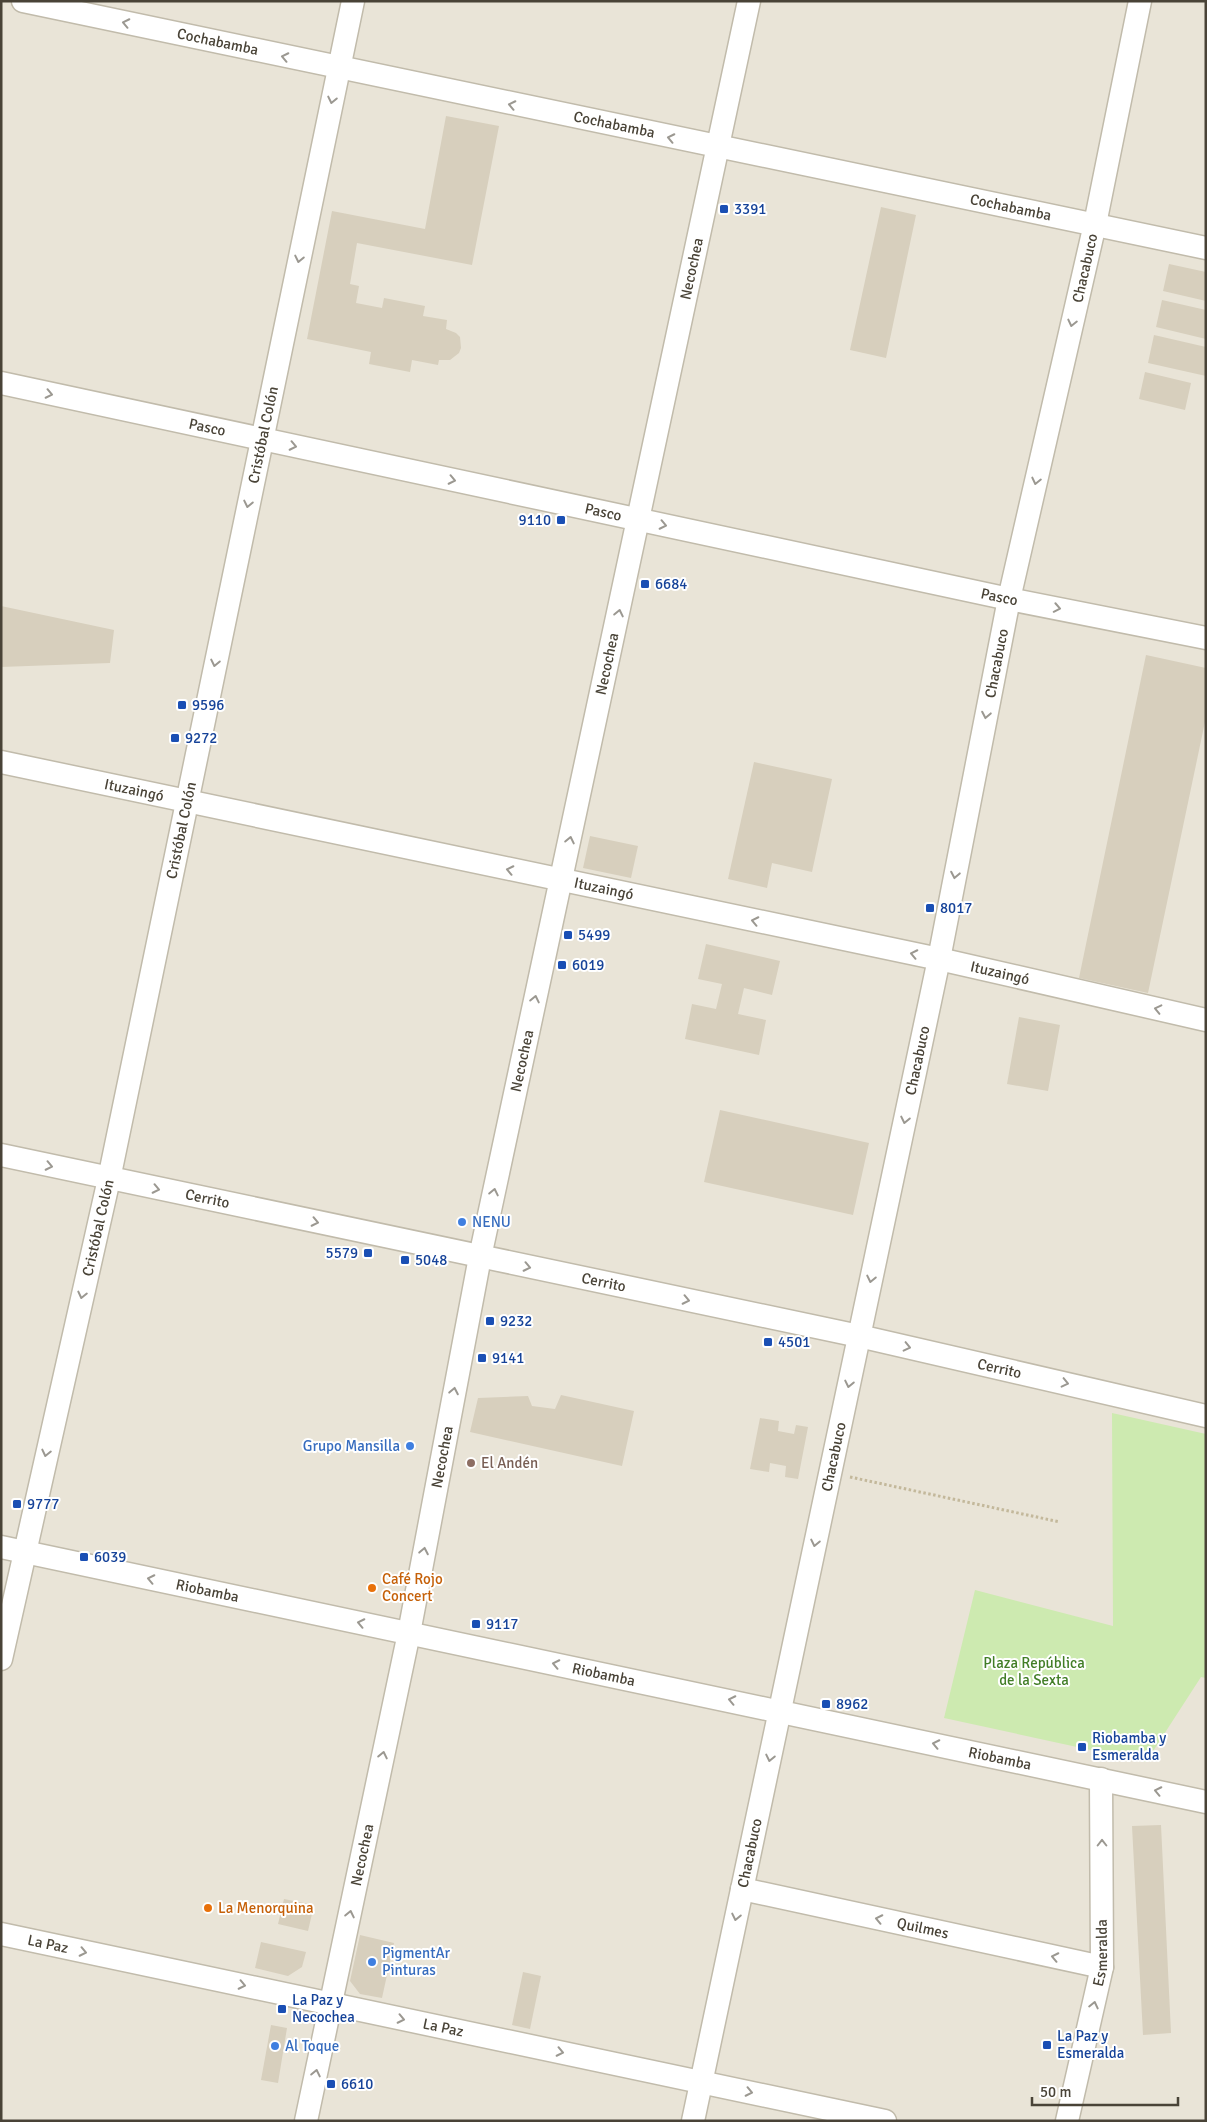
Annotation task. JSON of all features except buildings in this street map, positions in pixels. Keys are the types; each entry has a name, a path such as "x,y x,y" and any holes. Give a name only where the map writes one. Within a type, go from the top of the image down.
{"street":[{"name":"Cochabamba","path":"23,1 339,69 1206,248"},
{"name":"Cristóbal Colón","path":"1,1659 109,1179 353,1"},
{"name":"Necochea","path":"306,2121 409,1633 480,1257 749,1"},
{"name":"Chacabuco","path":"693,2121 939,959 1009,599 1095,224 1140,1"},
{"name":"Pasco","path":"1,383 1009,599 1206,638"},
{"name":"Ituzaingó","path":"1,762 187,803 939,959 1206,1020"},
{"name":"Cerrito","path":"1,1155 859,1336 1206,1416"},
{"name":"Riobamba","path":"1,1547 780,1710 1206,1802"},
{"name":"Esmeralda","path":"1067,2121 1102,1967 1101,1779"},
{"name":"Quilmes","path":"742,1889 1102,1967"},
{"name":"La Paz","path":"1,1934 885,2121"}],"path":[{"path":"830,1473 1060,1522"}],"shaded area":[{"path":"1,1 1206,1 1206,2121 1,2121"}],"green space":[{"name":"Plaza República de la Sexta","path":"1112,1413 1206,1434 1206,1678 1201,1677 1146,1762 944,1718 975,1590 1113,1626"}],"place":[{"name":"3391","path":"724,209"},
{"name":"9110","path":"561,520"},
{"name":"6684","path":"645,584"},
{"name":"9596","path":"182,705"},
{"name":"9272","path":"175,738"},
{"name":"8017","path":"930,908"},
{"name":"5499","path":"568,935"},
{"name":"6019","path":"562,965"},
{"name":"NENU","path":"462,1222"},
{"name":"5579","path":"368,1253"},
{"name":"5048","path":"405,1260"},
{"name":"9232","path":"490,1321"},
{"name":"4501","path":"768,1342"},
{"name":"9141","path":"482,1358"},
{"name":"Grupo Mansilla","path":"410,1446"},
{"name":"El Andén","path":"471,1463"},
{"name":"9777","path":"17,1504"},
{"name":"6039","path":"84,1557"},
{"name":"Café Rojo Concert","path":"372,1588"},
{"name":"9117","path":"476,1624"},
{"name":"8962","path":"826,1704"},
{"name":"Riobamba y Esmeralda","path":"1082,1747"},
{"name":"La Menorquina","path":"208,1908"},
{"name":"PigmentAr Pinturas","path":"372,1962"},
{"name":"La Paz y Necochea","path":"282,2009"},
{"name":"La Paz y Esmeralda","path":"1047,2045"},
{"name":"Al Toque","path":"275,2046"},
{"name":"6610","path":"331,2084"}]}
